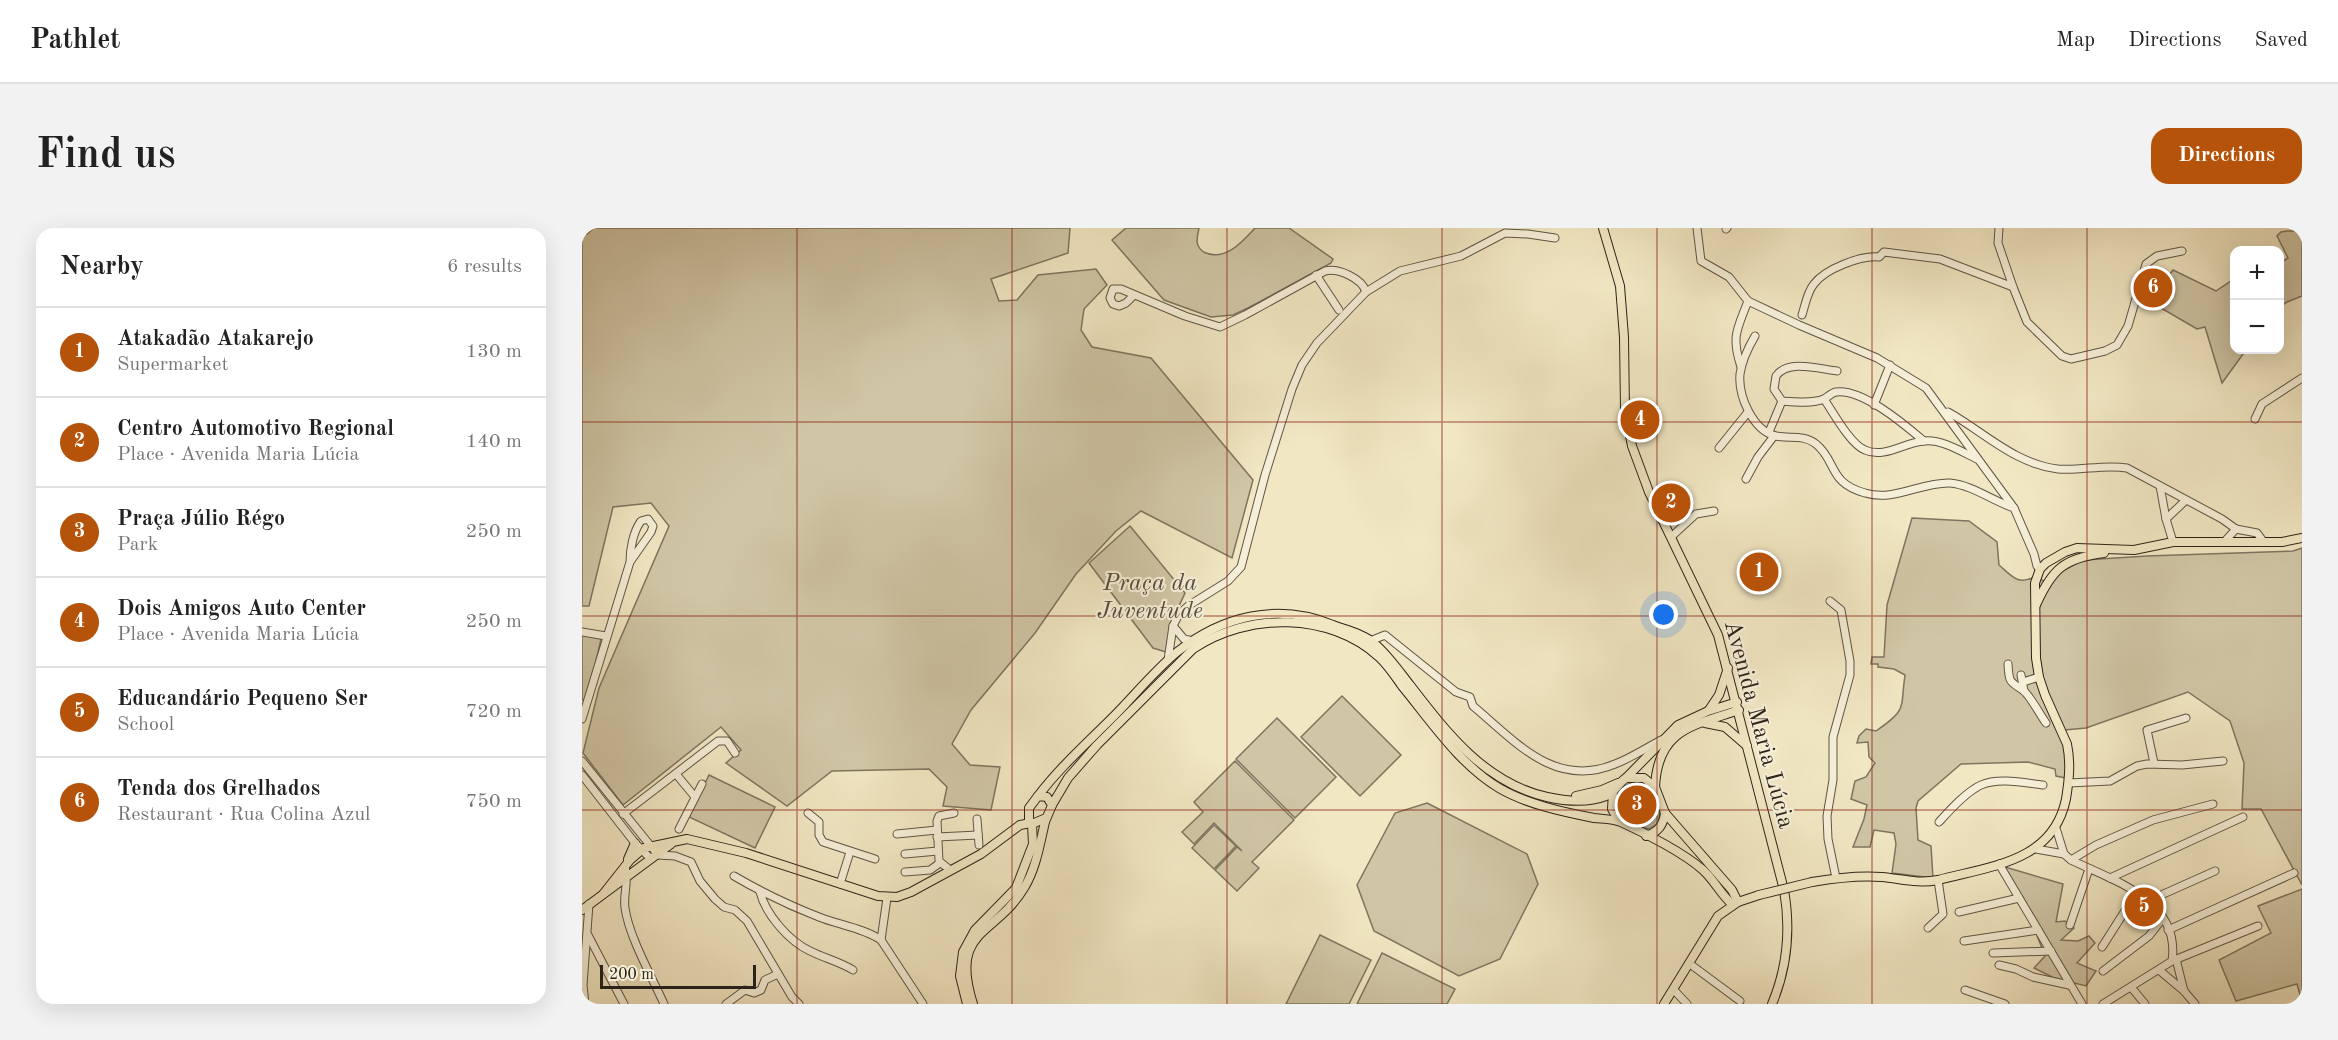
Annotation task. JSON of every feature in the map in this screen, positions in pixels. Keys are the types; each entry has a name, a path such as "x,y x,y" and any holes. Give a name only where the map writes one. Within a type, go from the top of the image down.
{"main road":[{"name":"Avenida Maria Lúcia","path":"1603,228 1616,270 1622,302 1627,428 1638,466 1712,619 1728,668 1784,890 1788,920 1788,951 1772,1004"},
{"path":"2035,609 2052,575 2068,562 2087,555 2173,542 2282,542 2302,538"},
{"path":"1664,1004 1718,916 1735,903 1755,896 1836,878 1871,876 1925,882 1938,880 1999,864 2036,849 2056,828 2069,783 2070,769 2067,744 2039,676 2036,658 2035,583 2040,569 2054,557 2077,548 2125,551"},
{"path":"1005,836 1068,762 1168,661 1204,633 1231,621 1280,612 1324,621 1372,641 1436,718 1478,763 1509,784 1555,799 1572,801 1596,799 1613,792 1678,725 1708,711 1738,706"},
{"path":"973,1004 966,974 971,948 980,932 1010,906 1024,889 1046,818 1068,778 1097,745 1193,649 1207,640 1248,625 1288,621 1324,628 1355,641 1379,657 1462,758 1486,780 1502,789 1561,810 1619,821 1691,861 1710,877 1721,893 1735,903"},
{"path":"1708,711 1719,695 1728,668"},
{"path":"1654,787 1657,763 1670,741 1681,732 1738,706"},
{"path":"1702,722 1725,727 1749,748"},
{"path":"1555,799 1602,790 1623,780 1644,778 1654,787 1665,813 1732,890 1735,903"},
{"path":"1613,792 1612,809 1619,821"},
{"path":"1038,796 1047,797 1052,805"},
{"path":"967,1004 960,976 963,952 975,930 1016,888 1033,844 1032,823 1028,816 1029,808"},
{"path":"1646,836 1663,825 1665,813"},
{"path":"604,893 639,844 651,846 694,840 746,853 887,898 897,897 911,892 986,850 1020,825 1046,818"},
{"path":"585,907 674,842"},
{"path":"1732,890 1755,896"},
{"path":"1718,916 1721,893"}],"street":[{"path":"1697,228 1701,261 1729,277 1748,301 1890,365 1926,388 2014,508 2040,569"},
{"path":"1999,228 1998,243 2023,313 2035,330 2062,356 2071,359 2105,351 2117,345 2128,326 2146,264 2157,255 2182,251"},
{"path":"1168,661 1173,627 1182,609 1228,581 1241,567 1265,475 1296,377 1317,343 1366,292 1400,271 1461,256 1504,231 1555,238"},
{"path":"1802,315 1812,285 1820,278 1855,260 1870,256 1879,257 1884,252 1940,259 2013,287"},
{"path":"1134,295 1185,316 1220,327 1316,275 1330,270 1340,271 1360,281 1366,292"},
{"path":"1316,275 1339,310"},
{"path":"1741,367 1735,335 1748,301"},
{"path":"1755,336 1741,367 1740,377 1748,412 1756,423 1772,434 1803,437 1817,444 1840,480 1864,493 1890,495 1927,485 1950,483 2014,508"},
{"path":"1874,405 1890,365"},
{"path":"1746,478 1772,434 1782,401 1774,386 1779,371 1790,367 1838,371"},
{"path":"2255,419 2262,404 2302,378"},
{"path":"1782,401 1824,399 1836,392 1849,393 1903,423 1924,441"},
{"path":"1824,399 1863,450 1887,451 1924,441 1951,447 1978,459"},
{"path":"1944,410 2022,460 2059,469 2115,466 2127,468 2222,519 2236,529 2257,534 2263,541"},
{"path":"1719,448 1748,412"},
{"path":"2160,486 2173,542"},
{"path":"2166,519 2185,501"},
{"path":"1671,537 1696,514 1714,511"},
{"path":"582,719 630,562 638,525 641,521 648,519 653,528 630,562"},
{"path":"2225,541 2236,529"},
{"path":"1830,601 1841,610 1850,661 1850,675 1833,737 1833,780 1827,816 1827,838 1836,878"},
{"path":"1173,627 1184,639 1193,641"},
{"path":"582,632 606,636"},
{"path":"1372,641 1385,635 1456,692 1470,697 1469,700 1473,706 1526,750 1548,764 1565,771 1595,771 1616,764 1663,739"},
{"path":"2008,664 2010,682 2016,688 2024,691"},
{"path":"2039,676 2022,678 2024,691 2046,723"},
{"path":"2154,763 2147,730 2186,718"},
{"path":"618,812 676,774 718,741 727,741 735,753"},
{"path":"582,761 639,844 654,857 675,856 691,862 700,881 715,899 724,907 735,910 747,921 792,997 799,1004"},
{"path":"2069,783 2110,781 2137,766 2154,763 2182,765 2223,761"},
{"path":"676,774 696,797"},
{"path":"582,775 618,812"},
{"path":"1939,822 1958,802 1983,784 2010,782 2043,785"},
{"path":"679,829 702,784"},
{"path":"2071,860 2096,845 2153,820 2213,804"},
{"path":"808,813 819,822 819,836 823,842 875,859"},
{"path":"940,864 937,833 939,816 954,813"},
{"path":"2110,878 2243,818"},
{"path":"977,819 979,845"},
{"path":"2056,828 2064,854"},
{"path":"897,834 978,835"},
{"path":"651,846 654,857"},
{"path":"2036,849 2064,854 2071,860 2150,900 2163,918 2168,930 2174,960 2184,991"},
{"path":"904,854 938,851"},
{"path":"840,884 850,852"},
{"path":"940,864 950,870"},
{"path":"905,872 930,870 940,864"},
{"path":"1999,864 2069,986 2082,1004"},
{"path":"625,866 628,877 626,914 664,1004"},
{"path":"2070,925 2089,869"},
{"path":"2150,900 2215,871"},
{"path":"2168,930 2294,873"},
{"path":"734,876 760,892 805,912 869,933 881,940 923,1004"},
{"path":"1928,928 1943,914 1938,880"},
{"path":"760,892 765,906 777,923 801,946 853,970"},
{"path":"2102,947 2137,892"},
{"path":"881,940 887,898"},
{"path":"1959,912 2019,898"},
{"path":"585,907 588,935 583,986 585,1004"},
{"path":"2103,971 2141,943 2163,918"},
{"path":"2103,1004 2174,960 2258,926"},
{"path":"1964,941 2038,930"},
{"path":"588,935 624,1004"},
{"path":"1993,953 2050,951"},
{"path":"1690,964 1740,1001"},
{"path":"1999,965 2069,986"},
{"path":"2159,970 2184,991 2194,1004"},
{"path":"726,1004 748,990 754,993 761,990 765,980 778,974"},
{"path":"2131,987 2145,1004"},
{"path":"1674,990 1687,1004"},
{"path":"1965,990 2005,1004"}],"green space":[{"path":"594,228 1070,228 1068,253 991,279 999,301 1017,300 1038,275 1096,269 1107,285 1084,309 1081,330 1092,347 1151,358 1253,480 1232,558 1141,511 1116,531 1076,574 1035,633 971,710 952,744 970,765 1000,767 991,810 943,806 947,787 929,769 832,771 787,806 726,763 741,750 721,727 623,805 583,753 599,688 669,526 651,503 613,507 589,606 582,606 582,231 587,234"},
{"path":"1126,228 1199,228 1197,242 1199,248 1213,255 1234,248 1255,228 1289,228 1333,259 1331,263 1248,308 1233,315 1211,317 1164,300 1112,240"},
{"path":"2302,231 2302,296 2284,304 2284,260 2288,258 2277,236 2281,232"},
{"path":"2173,270 2216,291 2230,282 2230,354 2243,354 2222,383 2205,327 2197,329 2149,301"},
{"path":"1912,518 1969,521 1997,542 1999,565 2012,576 2019,580 2035,577 2049,583 2062,571 2084,560 2293,551 2302,548 2302,885 2261,809 2242,809 2244,763 2230,721 2188,692 2086,728 2065,730 2066,778 2056,776 2055,769 2028,762 1961,764 1918,801 1916,808 1918,840 1931,846 1933,878 1892,873 1896,844 1894,833 1874,830 1870,847 1853,847 1867,805 1851,799 1855,781 1866,777 1875,763 1869,757 1868,742 1857,743 1859,736 1866,729 1876,731 1886,724 1898,713 1902,702 1905,675 1894,669 1871,664 1872,657 1884,657 1887,605"},
{"name":"Praça da Juventude","path":"1130,526 1185,593 1171,623 1166,652 1153,648 1089,563"},
{"path":"582,631 602,635 587,700 582,700"},
{"path":"1342,696 1401,755 1360,796 1301,737"},
{"path":"1277,718 1336,777 1295,818 1236,759"},
{"path":"1235,761 1294,820 1252,862 1259,868 1237,891 1215,870 1237,847 1242,851 1214,823 1194,844 1182,832 1203,812 1194,802"},
{"path":"709,775 775,807 755,848 689,817"},
{"path":"1640,780 1654,793 1659,805 1658,824 1649,829 1629,823 1616,808 1615,802 1619,792 1629,784"},
{"path":"1427,803 1527,854 1538,884 1500,959 1459,976 1374,931 1357,885 1395,813"},
{"path":"1214,825 1236,846 1214,869 1192,848"},
{"path":"2005,867 2063,884 2056,922 2065,921 2074,928 2061,940 2078,941 2089,936 2095,943 2077,963 2096,971 2086,986 2054,978 2034,968 2045,956 2023,900"},
{"path":"2302,889 2302,1002 2297,984 2236,1001 2219,960 2271,933 2258,906"},
{"path":"1320,935 1371,960 1349,1004 1286,1004"},
{"path":"1382,953 1455,989 1447,1004 1357,1004"}],"place":[{"name":"Tenda dos Grelhados","path":"2153,288"},
{"name":"Dois Amigos Auto Center","path":"1640,420"},
{"name":"Centro Automotivo Regional","path":"1671,503"},
{"name":"Atakadão Atakarejo","path":"1759,572"},
{"name":"Praça Júlio Régo","path":"1637,805"},
{"name":"Educandário Pequeno Ser","path":"2144,907"}]}
